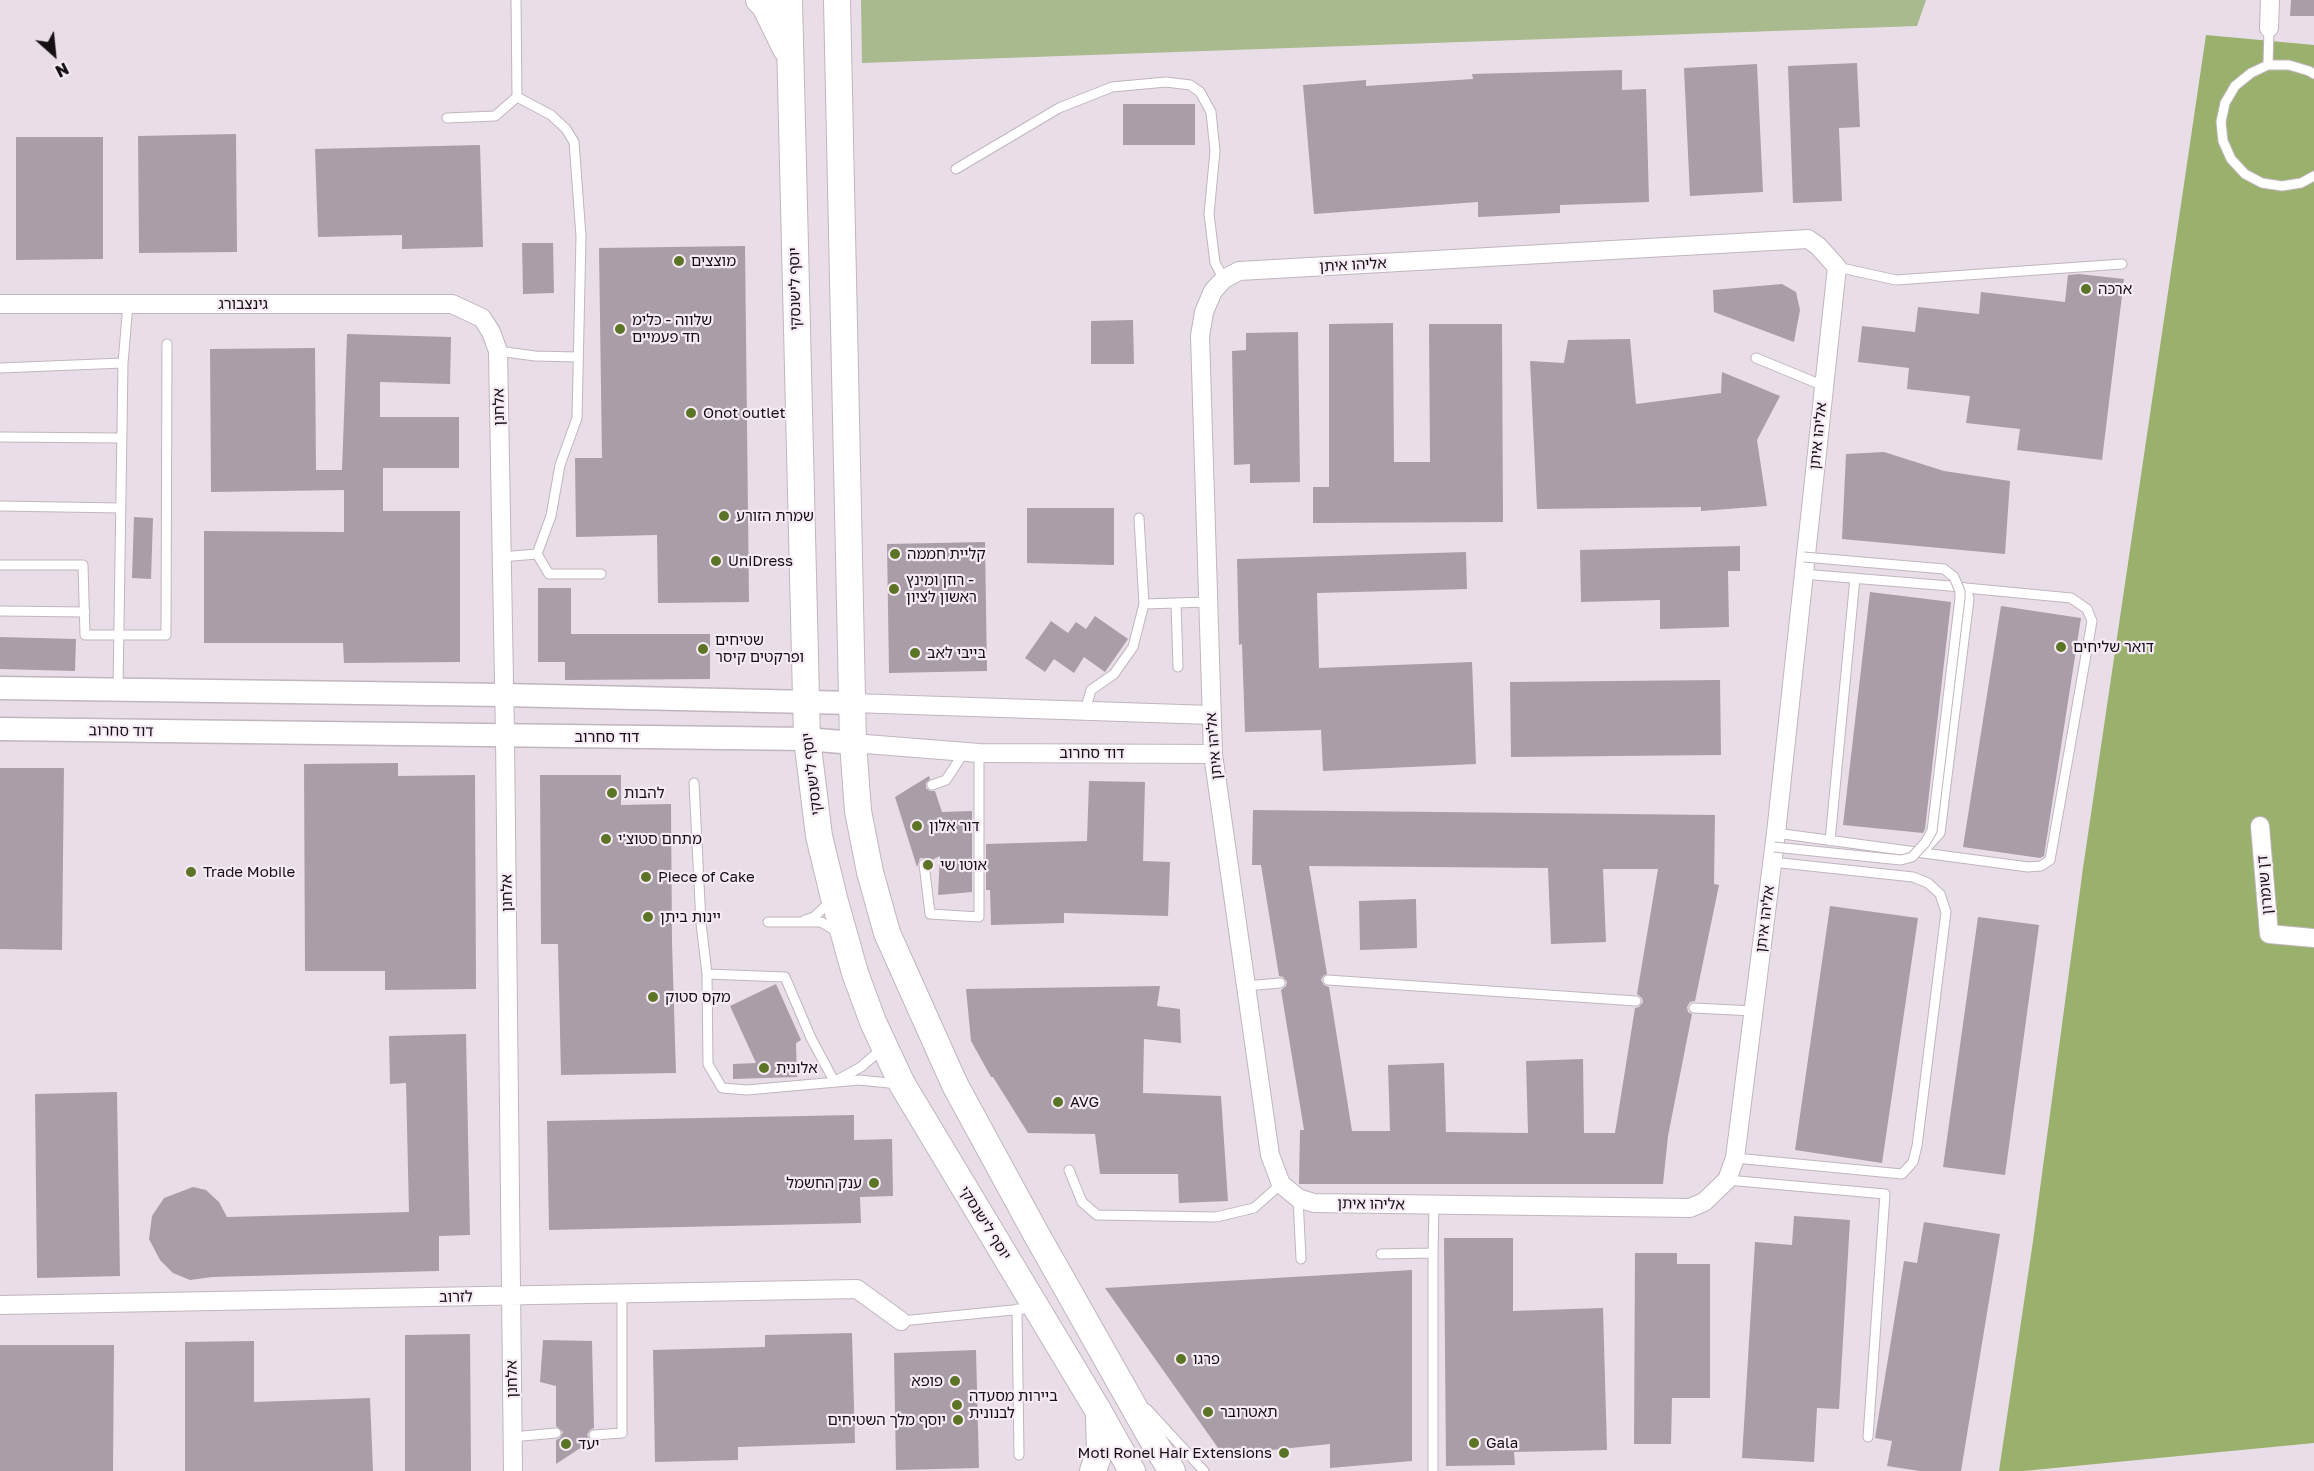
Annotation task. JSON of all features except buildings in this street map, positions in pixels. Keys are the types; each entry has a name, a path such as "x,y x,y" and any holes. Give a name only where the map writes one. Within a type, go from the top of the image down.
{"main road":[{"path":"759,0 765,6 789,57"},
{"name":"יוסף לישנסקי","path":"789,0 807,739 819,836 855,973 902,1084 1027,1309 1099,1412 1132,1471"},
{"path":"837,0 853,743 858,811 870,872 887,933 955,1085 1110,1365 1172,1471"},
{"path":"1093,1471 1100,1450 1099,1412"}],"street":[{"path":"2269,28 2270,0"},
{"name":"אליהו איתן","path":"1808,239 1818,246 1837,267 1774,848 1735,1158 1727,1180 1704,1202 1690,1208 1314,1203 1298,1198 1281,1184 1270,1155 1213,754 1200,336 1204,312 1213,291 1224,279 1239,271 1808,239"},
{"name":"גינצבורג","path":"0,304 452,304 482,318"},
{"name":"אלחנן","path":"482,318 498,351 505,736 513,1471"},
{"path":"0,688 806,701 1211,715"},
{"name":"דוד סחרוב","path":"0,729 807,739 972,752 1213,754"},
{"name":"דן שומרון","path":"2260,826 2269,934 2314,938"},
{"name":"לזרוב","path":"0,1305 857,1288 901,1321"}],"lane":[{"path":"447,118 495,116 517,97 516,0"},
{"path":"2268,65 2269,28"},
{"path":"2314,74 2289,65 2268,65 2251,73 2235,86 2225,102 2221,122 2223,141 2231,159 2245,174 2262,183 2282,186 2301,183 2314,176"},
{"path":"956,169 1059,108 1112,87 1166,82 1190,85 1200,92 1210,112 1215,151 1209,214 1215,263 1224,279"},
{"path":"517,97 551,115 566,129 574,142 581,236 577,418 560,465 551,516 537,554"},
{"path":"1837,267 1896,280 2122,264"},
{"path":"118,690 123,363 128,304"},
{"path":"0,565 83,565 85,635 166,635 167,344"},
{"path":"498,351 535,356 578,357"},
{"path":"1756,358 1824,386"},
{"path":"0,368 123,363"},
{"path":"0,437 122,438"},
{"path":"0,506 121,508"},
{"path":"1085,711 1091,690 1113,674 1133,647 1144,604 1139,518"},
{"path":"501,557 537,554"},
{"path":"537,554 549,574 601,574"},
{"path":"1774,848 1830,841 2028,867 2041,866 2050,860 2092,621 2087,609 2071,598 1856,578 1803,565"},
{"path":"1774,848 1901,860 1912,857 1925,843 1932,831 1960,598 1960,591 1954,577 1944,569 1803,565"},
{"path":"1830,841 1856,578"},
{"path":"1916,852 1928,846 1940,833 1969,598 1965,588"},
{"path":"1144,604 1208,602"},
{"path":"1176,603 1178,667"},
{"path":"0,611 85,612"},
{"path":"932,785 946,780 972,752"},
{"path":"924,864 930,914 979,916 972,752"},
{"path":"694,783 701,923 707,974 708,1064 722,1088 747,1090 859,1080 902,1084"},
{"path":"1735,1158 1902,1174 1913,1162 1946,912 1940,894 1928,883 1913,877 1774,848"},
{"path":"799,922 814,917 834,898"},
{"path":"768,922 820,922 844,935"},
{"path":"707,974 785,977 811,1038 834,1081"},
{"path":"1328,980 1636,1001"},
{"path":"1246,986 1280,983"},
{"path":"1694,1008 1754,1011"},
{"path":"834,1081 861,1067 877,1053 880,1036"},
{"path":"1069,1170 1082,1202 1097,1215 1216,1217 1254,1208 1281,1184"},
{"path":"1727,1180 1885,1194 1868,1437"},
{"path":"1298,1198 1301,1259"},
{"path":"1433,1471 1434,1205"},
{"path":"1381,1254 1433,1253"},
{"path":"594,1435 622,1433 622,1293"},
{"path":"901,1321 1027,1309 1019,1455"},
{"path":"1110,1365 1172,1438 1204,1471"},
{"path":"512,1437 556,1433"}],"green space":[{"path":"861,0 1926,0 1917,26 862,63"},
{"path":"2206,35 2314,45 2314,1443 2023,1471 1999,1471 2033,1241 2083,868"}],"place":[{"name":"מוצצים","path":"679,261"},
{"name":"ארכה","path":"2086,289"},
{"name":"שלווה - כלימ חד פעמיים","path":"620,329"},
{"name":"Onot outlet","path":"691,413"},
{"name":"שמרת הזורע","path":"724,516"},
{"name":"קליית חממה","path":"895,554"},
{"name":"UniDress","path":"716,561"},
{"name":"רוזן ומינץ - ראשון לציון","path":"894,589"},
{"name":"דואר שליחים","path":"2061,647"},
{"name":"שטיחים ופרקטים קיסר","path":"703,649"},
{"name":"בייבי לאב","path":"915,653"},
{"name":"להבות","path":"612,793"},
{"name":"דור אלון","path":"917,826"},
{"name":"מתחם סטוצ'י","path":"606,839"},
{"name":"אוטו שי","path":"928,865"},
{"name":"Trade Mobile","path":"191,872"},
{"name":"Piece of Cake","path":"646,877"},
{"name":"יינות ביתן","path":"648,917"},
{"name":"מקס סטוק","path":"653,997"},
{"name":"אלונית","path":"764,1068"},
{"name":"AVG","path":"1058,1102"},
{"name":"ענק החשמל","path":"874,1183"},
{"name":"פרגו","path":"1181,1359"},
{"name":"פופא","path":"955,1381"},
{"name":"ביירות מסעדה לבנונית","path":"957,1405"},
{"name":"תאטרובר","path":"1208,1412"},
{"name":"יוסף מלך השטיחים","path":"958,1420"},
{"name":"Gala","path":"1474,1443"},
{"name":"יעד","path":"566,1444"},
{"name":"Moti Ronel Hair Extensions","path":"1284,1453"}]}
